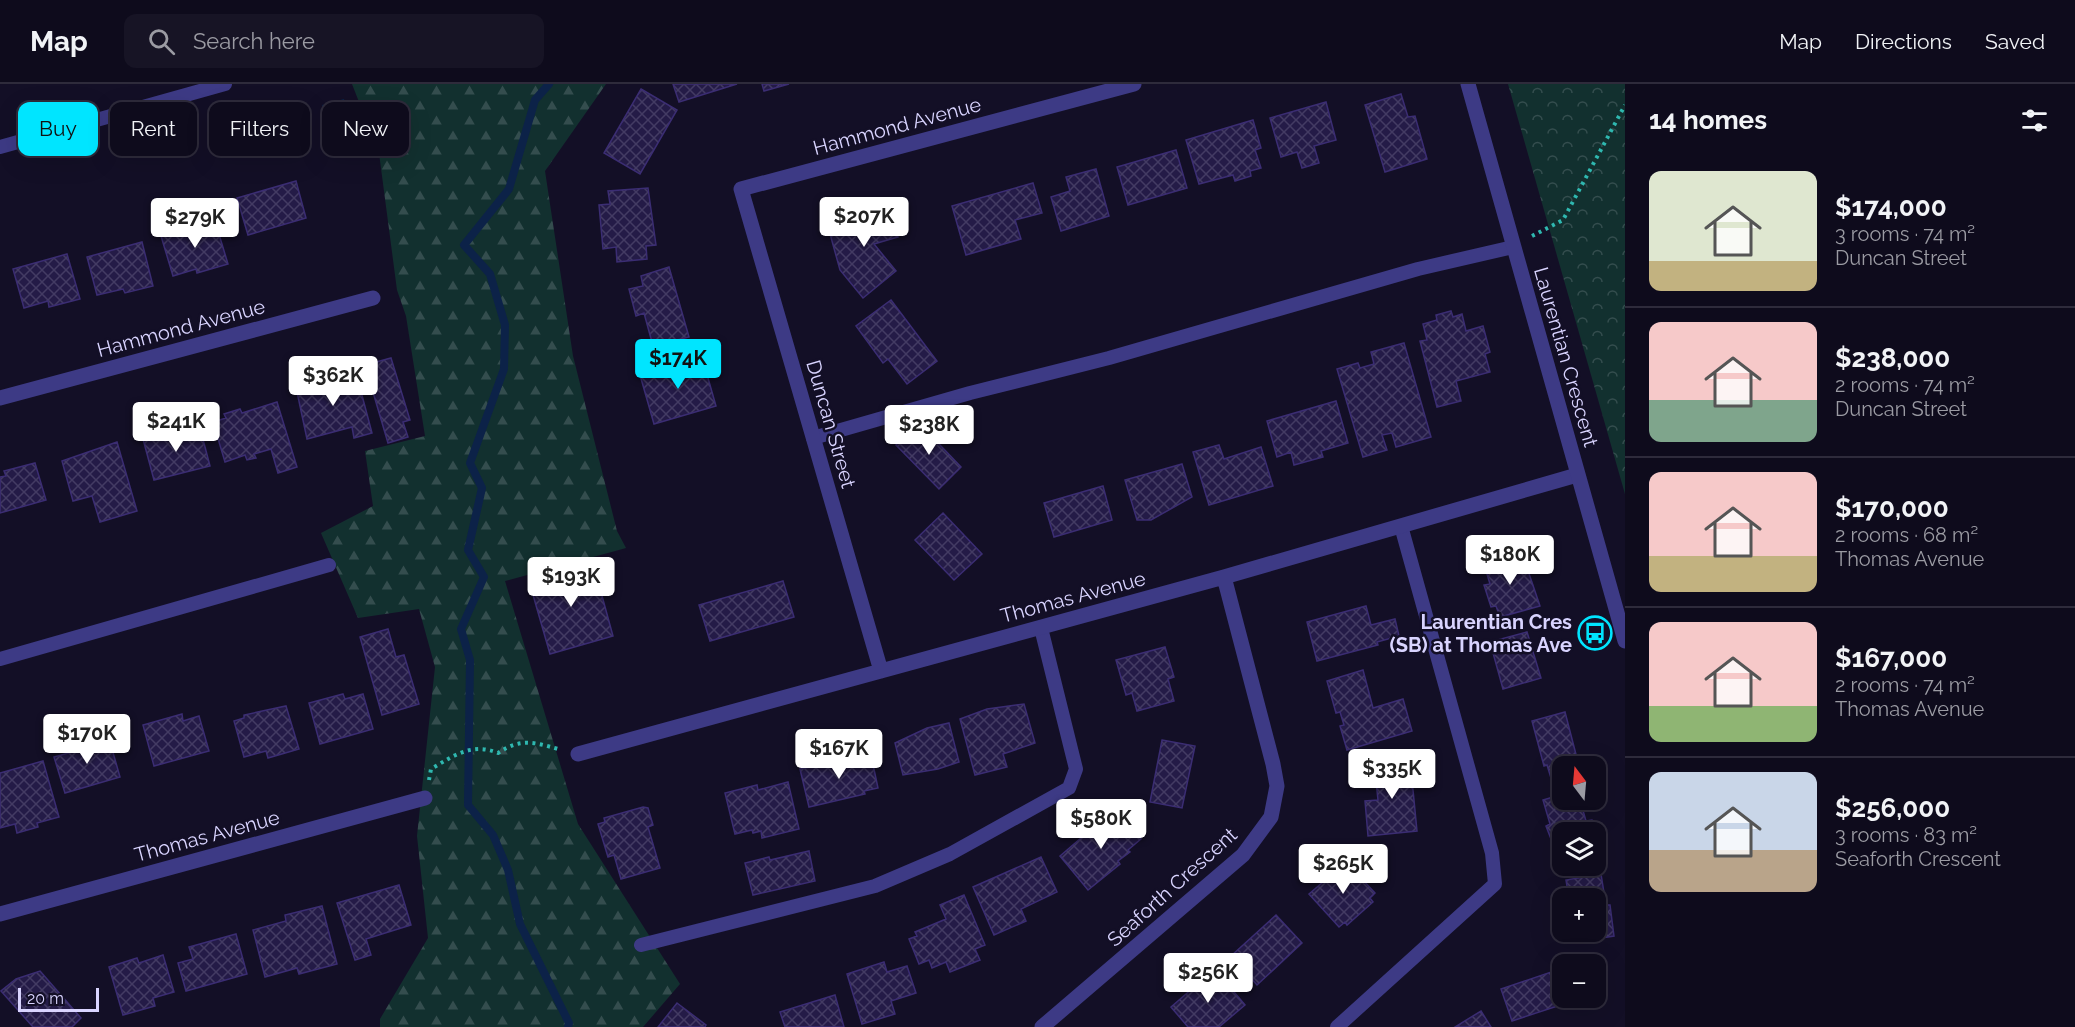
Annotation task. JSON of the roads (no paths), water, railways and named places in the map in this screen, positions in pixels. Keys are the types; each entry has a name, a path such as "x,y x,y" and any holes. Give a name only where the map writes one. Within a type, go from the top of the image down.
{"street":[{"name":"Hammond Avenue","path":"741,189 1134,84"},
{"name":"Laurentian Crescent","path":"1468,84 1625,641"},
{"name":"Duncan Street","path":"741,189 881,671"},
{"name":"Hammond Avenue","path":"0,398 373,298"},
{"name":"Thomas Avenue","path":"578,754 1224,577 1577,475"},
{"name":"Seaforth Crescent","path":"1042,1027 1243,855 1271,817 1277,786 1273,764 1224,577"},
{"name":"Thomas Avenue","path":"0,914 425,798"}],"lane":[{"path":"0,147 225,84"},
{"path":"813,438 1419,269 1513,247"},
{"path":"1336,1027 1495,884 1492,853 1401,526"},
{"path":"0,659 329,565"},
{"path":"641,945 875,886 950,854 1069,788 1076,769 1041,628"}],"waterway":[{"path":"549,84 535,100 509,189 464,245 490,274 505,325 504,369 470,463 482,488 468,550 484,577 461,629 470,660 468,805 493,835 508,870 520,924 569,1023 568,1027"}],"place":[{"name":"Laurentian Cres (SB) at Thomas Ave","path":"1595,633"}]}
